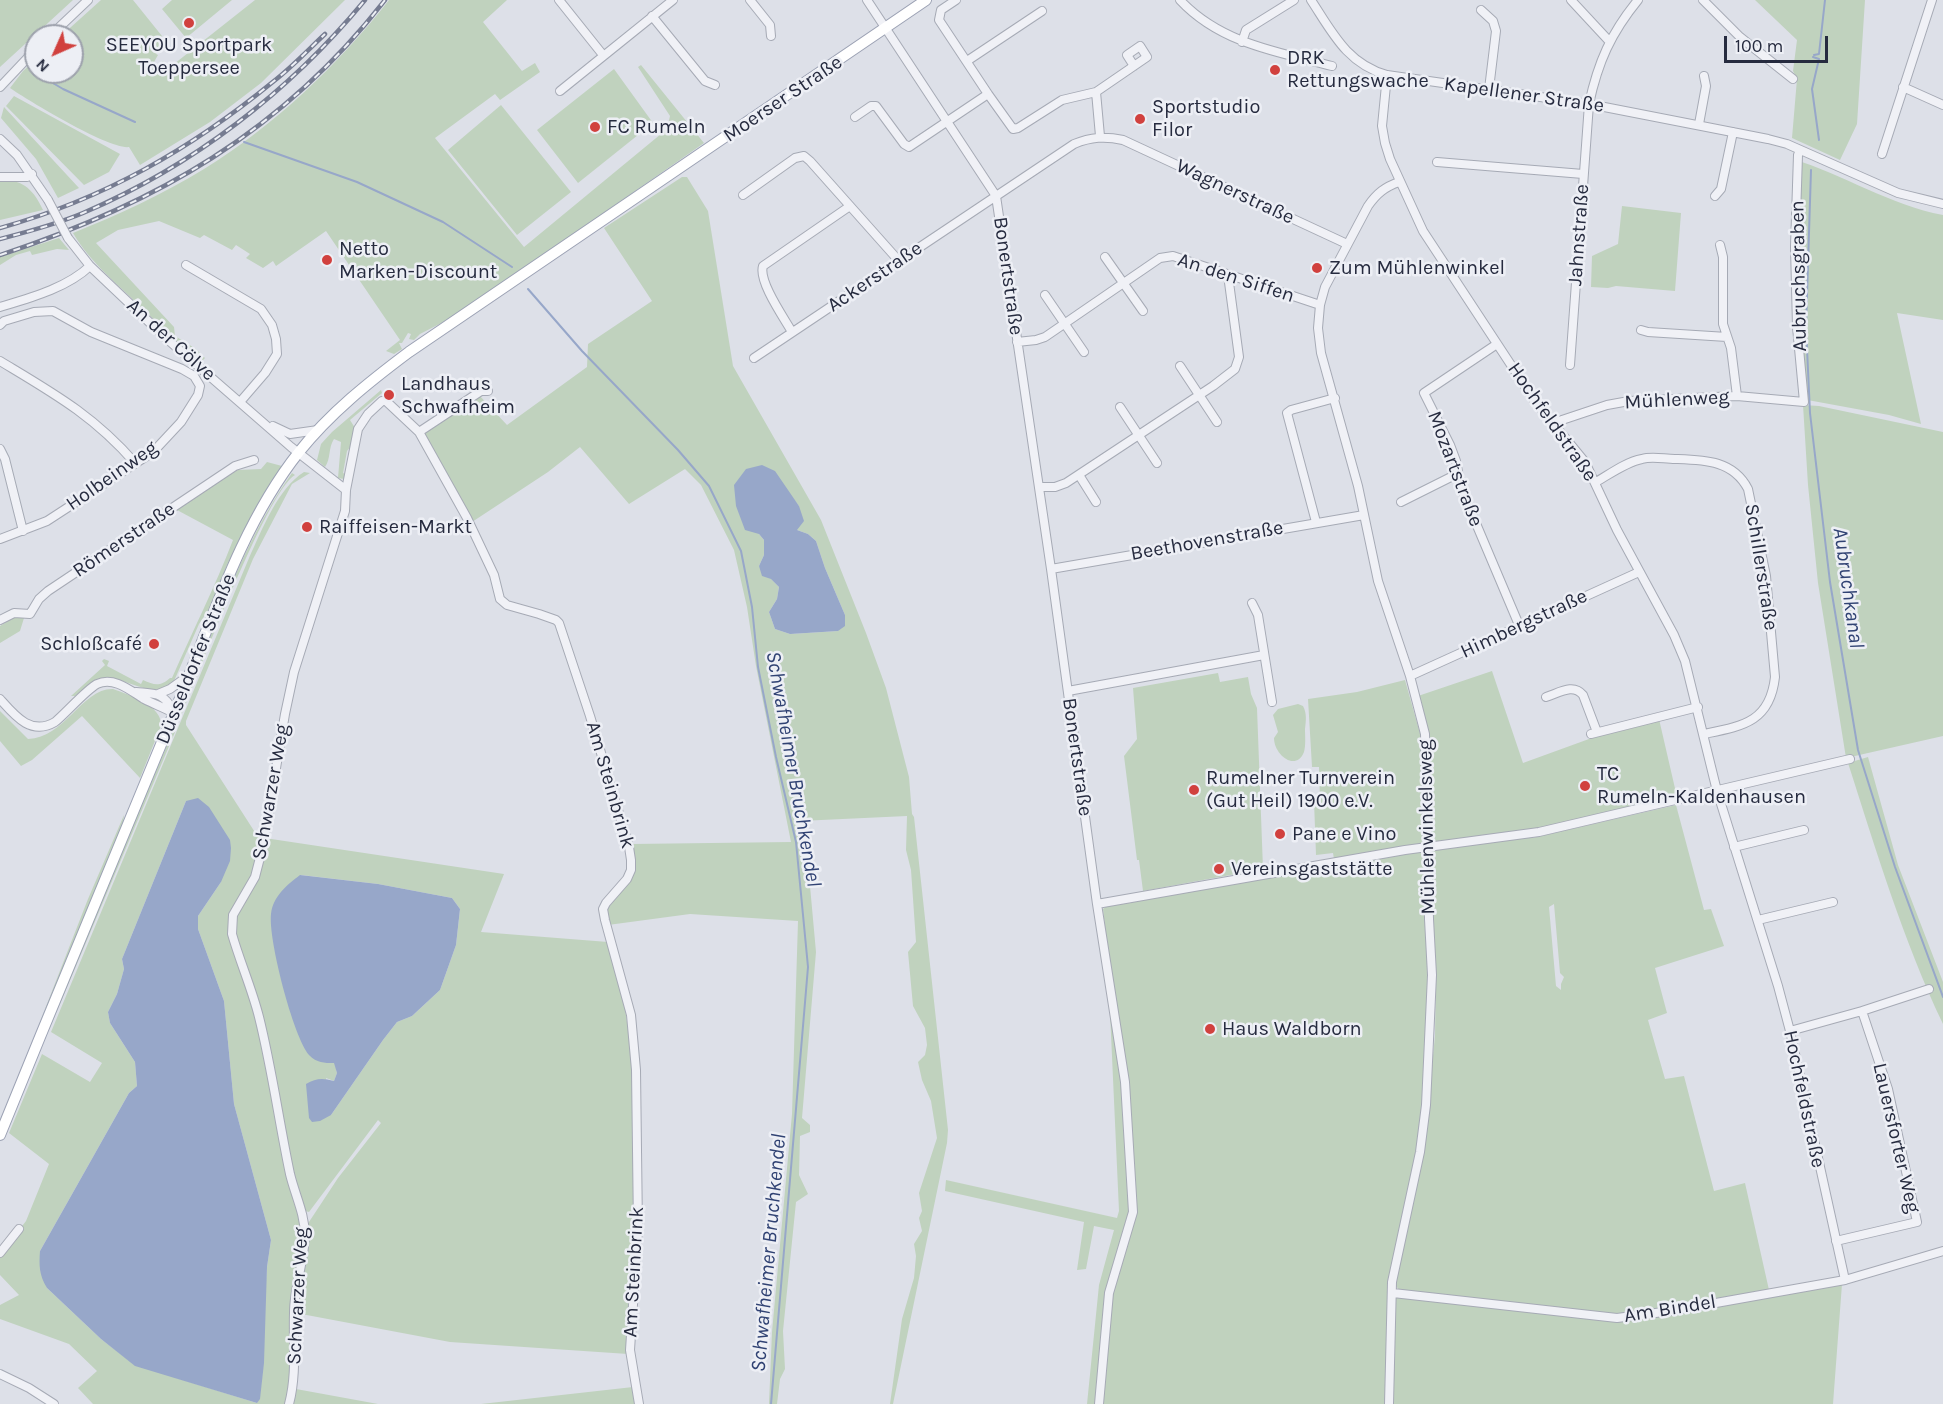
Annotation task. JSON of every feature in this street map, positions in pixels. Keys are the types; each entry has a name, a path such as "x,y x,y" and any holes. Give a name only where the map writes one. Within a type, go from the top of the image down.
{"main road":[{"name":"Moerser Straße","path":"520,278 926,0"},
{"name":"Düsseldorfer Straße","path":"0,1135 206,631 252,526 298,453 359,390 409,352 520,278"}],"street":[{"path":"63,24 88,0"},
{"path":"559,0 603,56"},
{"path":"560,91 673,0"},
{"path":"750,0 770,25 771,36"},
{"name":"Bonertstraße","path":"867,0 996,196 1097,904 1125,1082 1132,1212 1109,1293 1099,1404"},
{"path":"956,0 941,10 939,20 1013,129 1062,100 1096,92 1134,66"},
{"path":"1180,0 1210,26 1242,42 1332,66"},
{"path":"1242,42 1246,30 1294,0"},
{"name":"Kapellener Straße","path":"1311,0 1341,45 1355,60 1374,72 1589,104 1699,124 1787,144 1898,193 1943,204"},
{"path":"1571,0 1610,42"},
{"name":"Jahnstraße","path":"1570,365 1589,104 1595,75 1610,42 1620,23 1638,0"},
{"path":"1703,0 1740,37 1793,80"},
{"path":"1882,154 1932,0"},
{"path":"1481,10 1493,21 1496,31 1489,89"},
{"path":"967,61 1042,11"},
{"path":"652,16 705,81 715,85"},
{"path":"0,87 24,62"},
{"name":"Hochfeldstraße","path":"1387,75 1382,126 1390,159 1423,231 1534,400 1585,462 1617,530 1674,635 1685,661 1717,790 1790,1031 1845,1280"},
{"path":"1699,124 1706,86 1704,76"},
{"path":"1904,87 1943,105"},
{"path":"996,196 1074,144 1100,136 1096,92"},
{"path":"855,117 871,106 876,106 904,144 909,147 988,94"},
{"path":"1715,196 1721,189 1733,132"},
{"name":"Wagnerstraße","path":"1100,136 1123,140 1347,244"},
{"name":"An der Cölve","path":"0,139 32,174 68,238 90,266 202,370 298,453 346,490"},
{"name":"Aubruchsgraben","path":"1800,150 1798,155 1796,259 1797,327 1804,402"},
{"path":"743,195 795,158 804,156 899,261"},
{"path":"1437,162 1583,174"},
{"path":"0,177 19,178 32,174"},
{"name":"Mühlenwinkelsweg","path":"1389,1404 1392,1282 1420,1152 1426,1105 1432,975 1425,735 1410,676 1380,590 1335,398 1321,353 1318,328 1320,305 1325,287 1347,244 1376,195 1386,186 1399,182"},
{"name":"Ackerstraße","path":"754,358 996,196"},
{"path":"792,332 765,283 762,268 850,206"},
{"path":"1720,245 1723,257 1724,324 1734,366 1737,396"},
{"name":"An den Siffen","path":"1017,342 1045,337 1166,256 1173,256 1320,305"},
{"path":"1105,257 1143,311"},
{"path":"186,265 261,309 272,325 277,354 265,373 240,402"},
{"path":"0,307 44,292 82,274 90,266"},
{"path":"1039,487 1055,487 1066,483 1235,369 1239,357 1228,275"},
{"path":"1045,295 1084,352"},
{"name":"Holbeinweg","path":"0,325 4,321 34,312 53,311 91,332 182,369 194,376 200,386 198,395 181,422 153,452 47,521 0,539"},
{"path":"1641,330 1727,337"},
{"name":"Mozartstraße","path":"1497,344 1424,393 1450,446 1468,505 1519,626"},
{"path":"0,361 70,403 90,418 115,440 135,463"},
{"path":"1180,366 1217,422"},
{"path":"419,432 481,391 488,391"},
{"name":"Mühlenweg","path":"1553,423 1606,405 1629,401 1737,396 1804,402"},
{"path":"1316,522 1287,413 1335,398"},
{"name":"Schwarzer Weg","path":"289,1404 295,1366 294,1310 302,1265 304,1222 291,1176 258,1014 232,934 232,922 233,915 255,877 263,846 294,672 345,511 346,490 358,429 368,414 382,401 386,401"},
{"name":"Am Steinbrink","path":"386,401 419,432 467,518 494,575 500,600 507,605 539,614 559,623 590,716 629,847 631,870 627,879 603,909 631,1015 636,1071 638,1229 630,1350 639,1404"},
{"path":"1120,407 1157,463"},
{"name":"An der Cölve","path":"252,412 279,430 290,434 318,430"},
{"path":"0,449 23,531"},
{"name":"Schillerstraße","path":"1596,482 1640,459 1674,459 1720,464 1737,473 1748,489 1766,576 1774,687 1770,700 1755,719 1734,728 1704,734"},
{"name":"Römerstraße","path":"0,620 14,613 30,614 39,598 48,591 235,466 254,460"},
{"path":"1401,502 1457,474"},
{"path":"1079,475 1096,502"},
{"name":"Beethovenstraße","path":"1051,569 1364,515"},
{"name":"Himbergstraße","path":"1410,676 1639,572"},
{"path":"1252,603 1258,615 1272,702"},
{"path":"1068,691 1264,655"},
{"path":"158,694 170,689 188,676"},
{"path":"0,699 23,723 43,727 55,722 97,684 106,682 116,683 174,713"},
{"path":"1546,698 1572,688 1580,690 1594,733 1698,707"},
{"path":"135,692 158,694 167,699 174,713"},
{"path":"1097,904 1427,848 1539,832 1850,759"},
{"path":"1734,847 1804,830"},
{"path":"1758,920 1833,902"},
{"path":"1790,1031 1929,989"},
{"name":"Lauersforter Weg","path":"1836,1241 1917,1222 1888,1089 1862,1011"},
{"path":"0,1252 19,1229"},
{"name":"Am Bindel","path":"1393,1293 1617,1318 1671,1311 1845,1280 1943,1251"},
{"path":"1,1376 29,1388 54,1404"}],"green space":[{"path":"0,0 73,0 47,24 24,24 24,45 0,67"},
{"path":"101,0 133,0 162,36 160,49 154,62 157,65 163,61 169,68 255,0 345,0 261,83 210,122 140,165 129,147 119,146 88,133 10,88 24,70 24,84 84,84 84,24 74,24"},
{"name":"SEEYOU Sportpark Toeppersee","path":"172,0 232,0 186,38 162,9"},
{"path":"389,0 507,0 483,22 522,71 535,63 540,72 500,100 495,94 435,138 524,247 667,129 670,116 638,67 641,65 704,143 459,314 420,334 414,340 409,339 411,334 408,333 402,343 399,343 402,349 394,354 386,351 400,340 326,231 276,266 273,261 263,268 246,258 250,254 236,245 232,250 204,235 200,238 159,221 118,230 96,243 174,327 175,336 196,349 205,358 202,361 179,344 107,275 88,255 73,233 173,187 255,134 327,71"},
{"path":"1755,0 1865,0 1857,124 1840,160 1792,138 1797,79 1793,71 1797,40"},
{"name":"FC Rumeln","path":"614,69 653,123 578,183 537,130"},
{"path":"14,96 120,154 109,172 84,185 6,106"},
{"path":"501,105 571,192 517,235 448,150"},
{"path":"4,107 79,188 58,198 36,159 1,118"},
{"path":"1793,159 1904,204 1943,215 1943,320 1897,313 1921,424 1889,415 1802,399 1793,327"},
{"path":"682,177 687,177 708,211 733,366 821,520 886,688 909,777 948,1130 893,1404 890,1404 902,1319 914,1278 916,1256 914,1244 922,1231 919,1218 922,1211 919,1193 937,1138 931,1101 922,1080 918,1062 925,1055 927,1045 925,1028 913,1006 908,952 916,942 911,870 906,850 907,816 800,821 806,842 816,952 802,1118 810,1125 810,1132 800,1136 799,1175 808,1194 796,1202 783,1331 785,1369 780,1379 777,1404 769,1404 772,1332 792,1114 798,921 690,914 608,925 606,909 631,879 631,844 791,842 756,666 747,607 734,550 701,485 685,469 629,504 580,447 548,472 472,522 424,432 479,395 507,425 587,367 588,344 652,301 604,228","holes":["787,491 799,506 797,530 808,534 816,541 845,615 838,631 790,634 775,629 769,612 777,599 779,587 759,566 764,555 764,540 759,534"]},
{"path":"0,180 15,181 27,187 32,191 43,210 0,220"},
{"path":"1622,206 1681,213 1675,291 1616,286 1591,287 1592,256 1618,244"},
{"path":"59,238 69,250 57,249 32,255 30,251 16,255 0,265 0,257"},
{"path":"381,390 382,393 350,420 355,428 351,446 347,451 343,473 347,475 344,479 338,478 341,442 334,439 325,467 317,460 321,444"},
{"path":"1803,405 1819,406 1943,432 1943,736 1846,758 1818,583"},
{"path":"267,462 282,466 248,522 227,565 211,606 199,624 174,681 165,687 156,689 108,678 95,681 75,696 71,696 105,665 102,661 104,659 109,661 107,666 141,684 143,680 157,684 172,678 233,540 177,510 234,472 261,469"},
{"path":"304,472 310,473 292,484 253,559 186,725 258,837 504,874 481,932 608,942 623,994 634,1073 634,1229 628,1354 450,1342 296,1313 307,1225 338,1178 381,1123 378,1120 309,1212 305,1211 301,1222 303,1244 290,1307 292,1370 285,1404 93,1404 78,1388 97,1371 69,1344 0,1319 0,1305 19,1295 0,1275 0,1255 26,1221 49,1164 9,1133 42,1054 90,1082 102,1063 51,1032 249,558 272,510 286,488","holes":["186,801 221,882 198,916 198,929 224,1001 234,1104 271,1240 257,1403 135,1365 101,1339 47,1288 40,1251 129,1093 137,1086 135,1062 110,1023 108,1012 117,994 124,969 122,959","301,875 378,884 452,898 460,909 456,945 440,990 412,1016 397,1022 331,1115 326,1078 334,1081 337,1073"]},
{"path":"292,473 295,475 282,489 250,549 180,719 177,721 242,562 273,501"},
{"path":"16,616 24,618 20,631 0,643 0,626"},
{"path":"1492,671 1523,763 1600,735 1659,719 1677,797 1530,832 1532,838 1676,805 1704,910 1711,909 1724,946 1655,968 1667,1013 1648,1020 1665,1079 1684,1076 1714,1191 1745,1183 1769,1290 1616,1315 1401,1292 1395,1285 1424,1143 1435,1036 1436,973 1429,734 1418,696","holes":["1554,904 1560,973 1564,977 1561,990 1556,986 1549,907"]},
{"name":"Rumelner Turnverein (Gut Heil) 1900 e.V.","path":"1218,673 1220,682 1248,677 1251,694 1257,708 1263,869 1143,891 1124,756 1137,739 1133,688"},
{"path":"1405,680 1421,737 1422,844 1334,859 1333,853 1316,855 1314,801 1320,800 1319,767 1312,767 1308,699 1357,692"},
{"path":"113,689 144,702 157,713 160,719 161,726 140,778 82,716 32,760 21,766 0,741 0,711 28,739 41,737 53,731 92,696"},
{"path":"1298,704 1303,706 1306,714 1305,746 1300,758 1291,761 1281,755 1275,744 1274,738 1278,732 1273,715 1278,709"},
{"path":"177,722 178,725 49,1030 104,892"},
{"path":"1868,757 1898,865 1943,982 1943,1024 1915,960 1848,763"},
{"path":"124,815 123,823 38,1027 88,899"},
{"path":"1420,852 1425,857 1427,949 1423,1103 1413,1176 1388,1295 1618,1321 1842,1284 1833,1404 1087,1404 1099,1285 1114,1230 1094,1226 1086,1269 1077,1270 1084,1222 945,1191 946,1180 1117,1218 1119,1211 1107,946 1103,909 1108,905"},
{"path":"633,1387 636,1404 481,1404"},
{"path":"296,1389 378,1404 292,1404"}],"water":[{"path":"762,465 775,471 799,506 804,521 797,530 808,534 816,541 845,615 845,626 838,631 790,634 775,629 769,612 777,599 779,587 771,579 762,576 759,566 764,555 764,540 759,534 745,530 736,506 734,485 746,469"},
{"path":"198,798 209,807 230,840 230,861 221,882 198,916 198,929 224,1001 234,1104 271,1240 267,1267 264,1363 260,1399 257,1403 135,1366 101,1339 47,1288 42,1279 40,1265 40,1251 129,1093 137,1086 135,1062 110,1023 108,1012 117,994 124,969 122,959 186,801"},
{"path":"300,875 378,884 452,898 460,909 456,945 440,990 412,1016 397,1022 331,1115 320,1121 312,1122 309,1118 306,1084 320,1079 334,1081 337,1073 334,1063 315,1060 303,1045 289,1009 277,965 271,926 272,908 278,896"}],"waterway":[{"name":"Aubruchkanal","path":"1814,55 1819,54 1825,0"},
{"name":"Aubruchkanal","path":"1813,57 1819,59 1812,89 1819,140"},
{"name":"Schwafheimer Bruchkendel","path":"55,84 135,122"},
{"name":"Schwafheimer Bruchkendel","path":"244,142 357,182 443,222 512,267"},
{"name":"Aubruchkanal","path":"1811,170 1806,327 1810,413 1830,582 1858,750 1895,867 1943,997"},
{"name":"Schwafheimer Bruchkendel","path":"528,289 582,351 678,450 709,486 741,551 752,607 758,667 796,842 808,967 771,1404"}],"railway":[{"path":"0,239 83,213 163,173 201,149 271,95 336,34 365,0"},
{"path":"0,255 112,212 213,158 259,125 304,88 346,46 385,0"},
{"path":"0,228 38,216 111,187 178,150 243,106 294,64 325,34"}],"place":[{"name":"SEEYOU Sportpark Toeppersee","path":"189,23"},
{"name":"DRK Rettungswache","path":"1275,70"},
{"name":"Sportstudio Filor","path":"1140,119"},
{"name":"FC Rumeln","path":"595,127"},
{"name":"Netto Marken-Discount","path":"327,260"},
{"name":"Zum Mühlenwinkel","path":"1317,268"},
{"name":"Landhaus Schwafheim","path":"389,395"},
{"name":"Raiffeisen-Markt","path":"307,527"},
{"name":"Schloßcafé","path":"154,644"},
{"name":"TC Rumeln-Kaldenhausen","path":"1585,786"},
{"name":"Rumelner Turnverein (Gut Heil) 1900 e.V.","path":"1194,790"},
{"name":"Pane e Vino","path":"1280,834"},
{"name":"Vereinsgaststätte","path":"1219,869"},
{"name":"Haus Waldborn","path":"1210,1029"}]}
